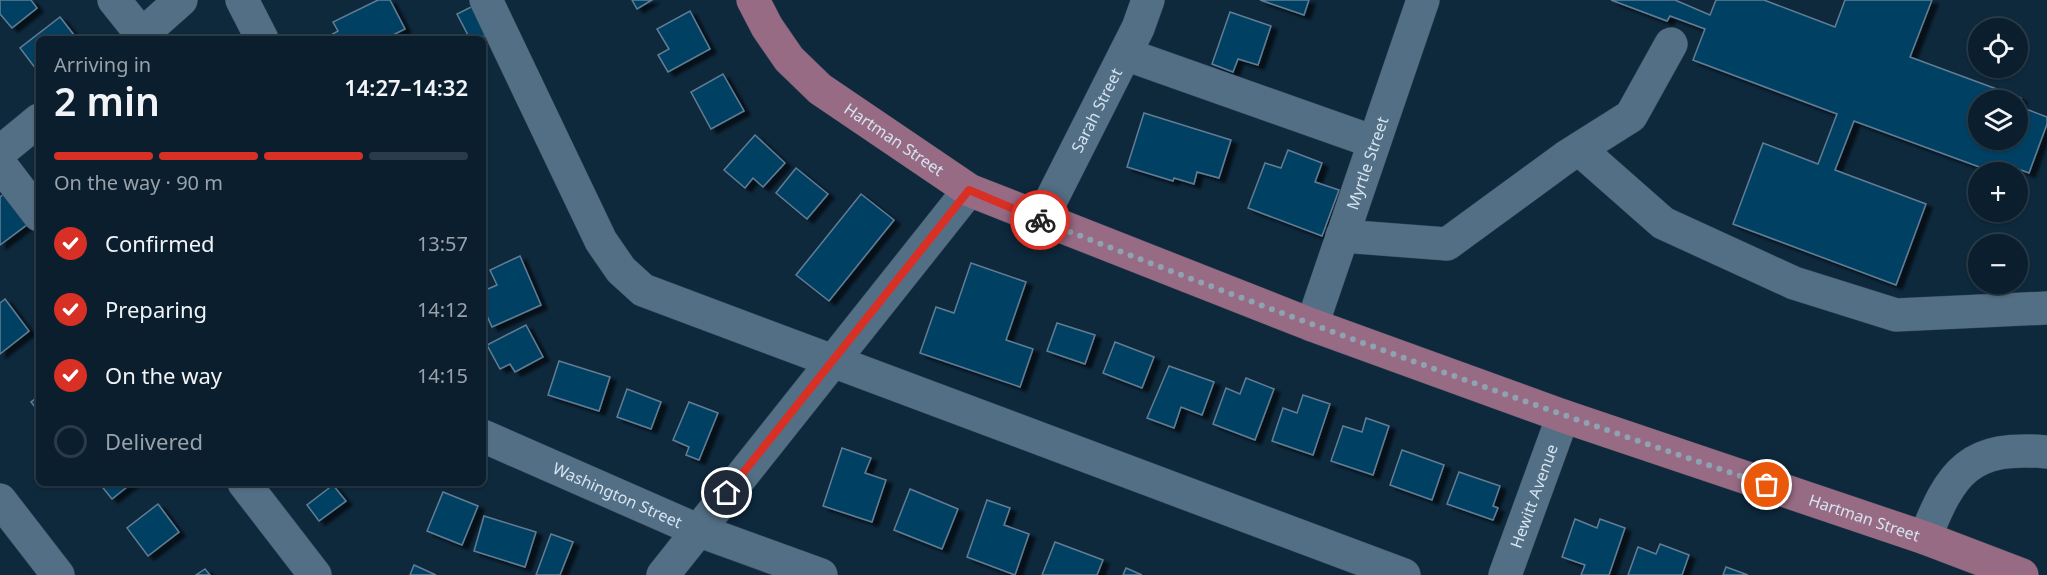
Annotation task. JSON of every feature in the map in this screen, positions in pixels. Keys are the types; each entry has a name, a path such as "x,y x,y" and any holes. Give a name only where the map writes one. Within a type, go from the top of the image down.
{"main road":[{"name":"Hartman Street","path":"753,0 767,27 789,59 820,89 969,190 1311,325 1563,416 1926,538 2022,575"}],"street":[{"path":"114,0 139,36"},
{"path":"141,36 181,0"},
{"path":"242,0 260,36"},
{"path":"486,0 601,241 621,270 643,290 1404,575"},
{"name":"Myrtle Street","path":"1311,325 1423,0"},
{"path":"1134,21 1374,142"},
{"name":"Sarah Street","path":"1041,220 1134,21"},
{"path":"1342,236 1447,244 1579,149 1631,116 1671,44"},
{"path":"0,152 36,122"},
{"path":"1579,149 1663,223 1794,283 1896,315 2047,308"},
{"path":"0,164 36,211"},
{"path":"663,575 969,190"},
{"name":"Hewitt Avenue","path":"1505,575 1563,416"},
{"name":"Washington Street","path":"486,437 697,530 821,575"},
{"path":"1926,538 1939,504 1956,475 1986,455 2026,450 2047,452"},
{"path":"246,486 315,575"},
{"path":"0,500 58,575"}],"building":[{"path":"0,0 31,0 37,8 12,28 0,14"},
{"path":"378,0 390,0 405,29 391,36 329,36 338,31 333,22"},
{"path":"632,0 652,0 637,9"},
{"path":"1260,0 1309,0 1304,15"},
{"path":"1611,0 1675,0 1710,15 1716,0 1764,0 1835,27 1845,0 1932,0 1910,57 1999,90 1968,90 1968,150 2028,150 2028,110 2047,117 2047,124 2029,173 2028,162 1968,163 1854,121 1835,170 1926,204 1896,285 1733,224 1763,143 1818,164 1837,114 1693,60 1705,29 1670,16 1667,21"},
{"path":"475,5 489,34 468,36 457,14"},
{"path":"690,11 710,49 668,72 658,55 669,49 657,29"},
{"path":"1230,12 1271,26 1258,65 1238,59 1233,72 1212,64"},
{"path":"60,17 74,35 36,36 36,69 20,48"},
{"path":"723,74 744,111 711,129 691,92"},
{"path":"1144,113 1231,140 1219,178 1197,172 1194,184 1174,178 1173,181 1127,167"},
{"path":"755,135 785,163 763,187 753,178 745,188 724,170"},
{"path":"1288,150 1322,163 1315,182 1339,190 1322,236 1248,208 1265,163 1281,168"},
{"path":"796,168 828,194 807,219 776,193"},
{"path":"5,193 28,224 0,245 0,197"},
{"path":"861,194 894,220 829,301 796,275"},
{"path":"520,256 541,305 492,327 486,314 486,290 497,285 490,270"},
{"path":"971,263 1026,282 1006,340 1033,349 1020,387 920,353 936,307 954,313"},
{"path":"5,299 29,331 0,354 0,303"},
{"path":"1057,323 1095,335 1085,364 1047,351"},
{"path":"526,325 543,357 515,372 510,364 500,369 487,345"},
{"path":"1115,342 1154,357 1142,388 1103,373"},
{"path":"559,361 610,377 599,411 548,395"},
{"path":"1169,366 1214,382 1202,415 1181,407 1174,428 1147,418"},
{"path":"1246,378 1274,389 1255,440 1213,424 1226,388 1240,394"},
{"path":"627,389 661,402 651,429 617,417"},
{"path":"1303,395 1330,404 1313,455 1272,441 1283,408 1297,413"},
{"path":"36,398 36,408 31,402"},
{"path":"689,402 718,413 699,460 686,455 689,447 673,440"},
{"path":"1366,418 1389,426 1373,475 1331,461 1343,426 1362,432"},
{"path":"842,448 871,458 865,473 886,480 872,522 823,506"},
{"path":"1402,450 1444,465 1432,500 1390,485"},
{"path":"1459,472 1500,486 1493,506 1498,508 1493,520 1447,504"},
{"path":"101,486 128,486 112,499"},
{"path":"332,486 346,501 319,521 307,505"},
{"path":"910,489 958,509 942,549 894,530"},
{"path":"443,492 478,506 462,545 427,531"},
{"path":"987,500 1010,508 1004,525 1029,534 1015,575 967,557"},
{"path":"158,504 179,532 148,556 127,528"},
{"path":"484,516 536,532 525,567 474,551"},
{"path":"1575,519 1597,528 1600,519 1625,528 1609,575 1581,575 1585,565 1562,557"},
{"path":"551,534 573,542 560,575 536,575"},
{"path":"1055,542 1103,560 1097,575 1042,575"},
{"path":"1660,544 1689,555 1682,575 1628,575 1638,547 1656,554"},
{"path":"414,565 436,575 410,575"},
{"path":"1726,567 1748,575 1723,575"},
{"path":"1126,568 1142,575 1123,575"},
{"path":"205,569 210,575 196,575"}],"way so far":[{"path":"1040,220 1311,325 1563,416 1767,485"}],"route":[{"path":"727,493 969,190 1040,220"}]}
